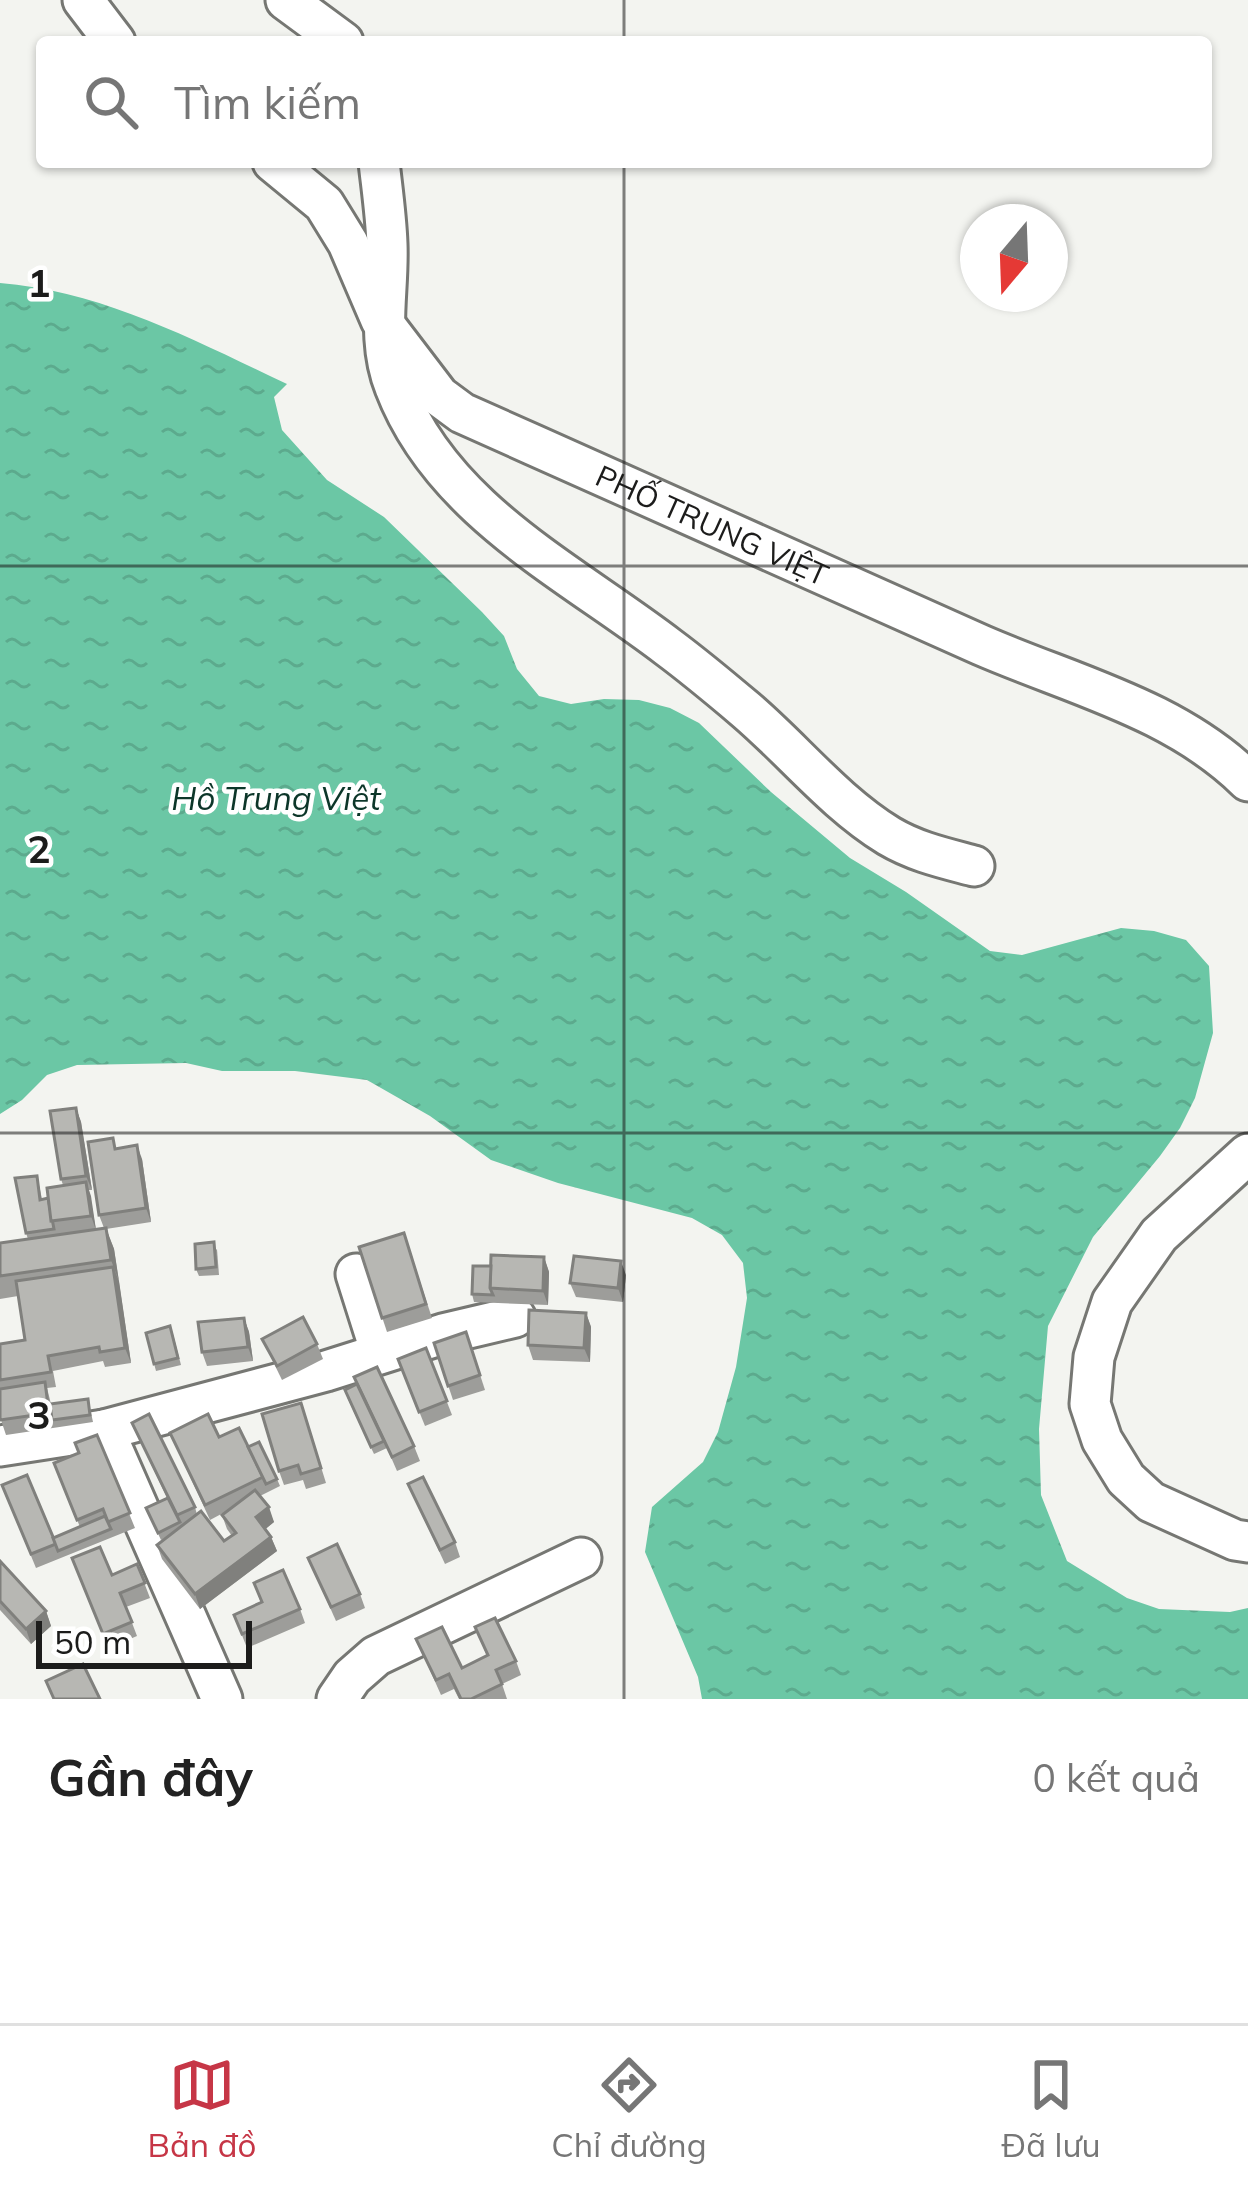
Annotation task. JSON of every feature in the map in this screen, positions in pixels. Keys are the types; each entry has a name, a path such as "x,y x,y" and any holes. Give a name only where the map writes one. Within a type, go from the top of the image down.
{"street":[{"path":"83,0 110,36"},
{"path":"286,0 335,36"},
{"name":"PHỐ TRUNG VIỆT","path":"280,168 324,204 348,243 381,320 439,396 462,413 986,647 1154,714 1225,759 1248,781"},
{"path":"380,168 387,243 381,320 394,385 416,429 458,486 553,568 683,659 750,713 843,802 885,833 914,850 974,866"},
{"path":"1248,1154 1159,1235 1112,1303 1094,1357 1090,1404 1102,1440 1126,1479 1151,1502 1248,1542"},
{"path":"356,1274 381,1353"},
{"path":"0,1447 104,1430 515,1317"},
{"path":"104,1430 222,1699"},
{"path":"337,1699 352,1677 376,1656 581,1558"}],"water":[{"name":"Hồ Trung Việt","path":"0,283 112,307 287,384 274,397 282,430 327,480 384,517 482,612 504,636 517,669 539,696 571,704 639,700 670,708 699,723 850,858 990,951 1022,955 1121,928 1186,940 1209,966 1213,1033 1195,1098 1160,1156 1093,1237 1048,1326 1039,1429 1041,1495 1067,1561 1127,1598 1159,1609 1230,1612 1248,1608 1248,1699 702,1699 698,1677 645,1552 652,1507 703,1462 718,1432 736,1367 747,1298 743,1263 722,1235 692,1218 491,1160 430,1116 367,1080 295,1071 222,1071 186,1063 77,1065 47,1075 0,1114"}],"building":[{"path":"76,1108 86,1176 61,1179 50,1111"},
{"path":"113,1138 115,1149 137,1145 146,1208 99,1215 88,1142"},
{"path":"37,1176 40,1200 48,1198 54,1229 26,1233 15,1178"},
{"path":"86,1182 91,1216 51,1221 47,1188"},
{"path":"106,1228 111,1260 0,1276 0,1243"},
{"path":"404,1233 426,1304 382,1318 359,1247"},
{"path":"214,1242 216,1267 196,1269 195,1244"},
{"path":"491,1255 544,1257 543,1291 490,1288"},
{"path":"574,1256 621,1261 618,1288 570,1283"},
{"path":"473,1266 491,1266 493,1295 472,1294"},
{"path":"113,1267 125,1348 100,1352 99,1347 48,1356 51,1372 0,1380 0,1344 25,1340 16,1281"},
{"path":"529,1310 586,1313 584,1348 528,1345"},
{"path":"303,1317 317,1344 277,1366 262,1339"},
{"path":"244,1318 248,1347 202,1352 198,1322"},
{"path":"170,1326 178,1358 154,1364 146,1333"},
{"path":"466,1332 480,1375 448,1386 434,1343"},
{"path":"426,1348 447,1401 419,1412 398,1359"},
{"path":"377,1367 414,1446 392,1457 354,1377"},
{"path":"45,1382 49,1413 0,1420 0,1389"},
{"path":"357,1384 384,1441 371,1447 345,1390"},
{"path":"88,1399 90,1415 52,1420 50,1404"},
{"path":"301,1403 321,1468 301,1474 298,1465 279,1471 262,1414"},
{"path":"149,1414 195,1507 177,1515 132,1423"},
{"path":"208,1414 219,1437 239,1428 263,1477 205,1505 170,1433"},
{"path":"97,1435 130,1513 108,1522 103,1509 77,1520 54,1463 79,1453 75,1443"},
{"path":"259,1442 277,1479 266,1484 248,1447"},
{"path":"27,1475 56,1544 31,1554 2,1485"},
{"path":"423,1477 455,1542 440,1550 408,1484"},
{"path":"255,1490 269,1507 256,1517 271,1537 195,1594 157,1545 201,1511 224,1541 236,1533 222,1515"},
{"path":"168,1498 180,1522 158,1533 146,1508"},
{"path":"105,1516 111,1529 58,1551 53,1538"},
{"path":"337,1544 360,1594 331,1607 308,1558"},
{"path":"100,1547 112,1575 137,1564 145,1583 120,1593 132,1622 103,1634 72,1558"},
{"path":"0,1561 46,1611 26,1629 0,1601"},
{"path":"283,1570 300,1609 242,1634 234,1615 262,1602 254,1583"},
{"path":"495,1618 516,1661 496,1670 502,1684 461,1699 449,1674 436,1680 416,1639 442,1627 462,1668 488,1655 475,1627"},
{"path":"83,1664 100,1699 54,1699 46,1681"}]}
